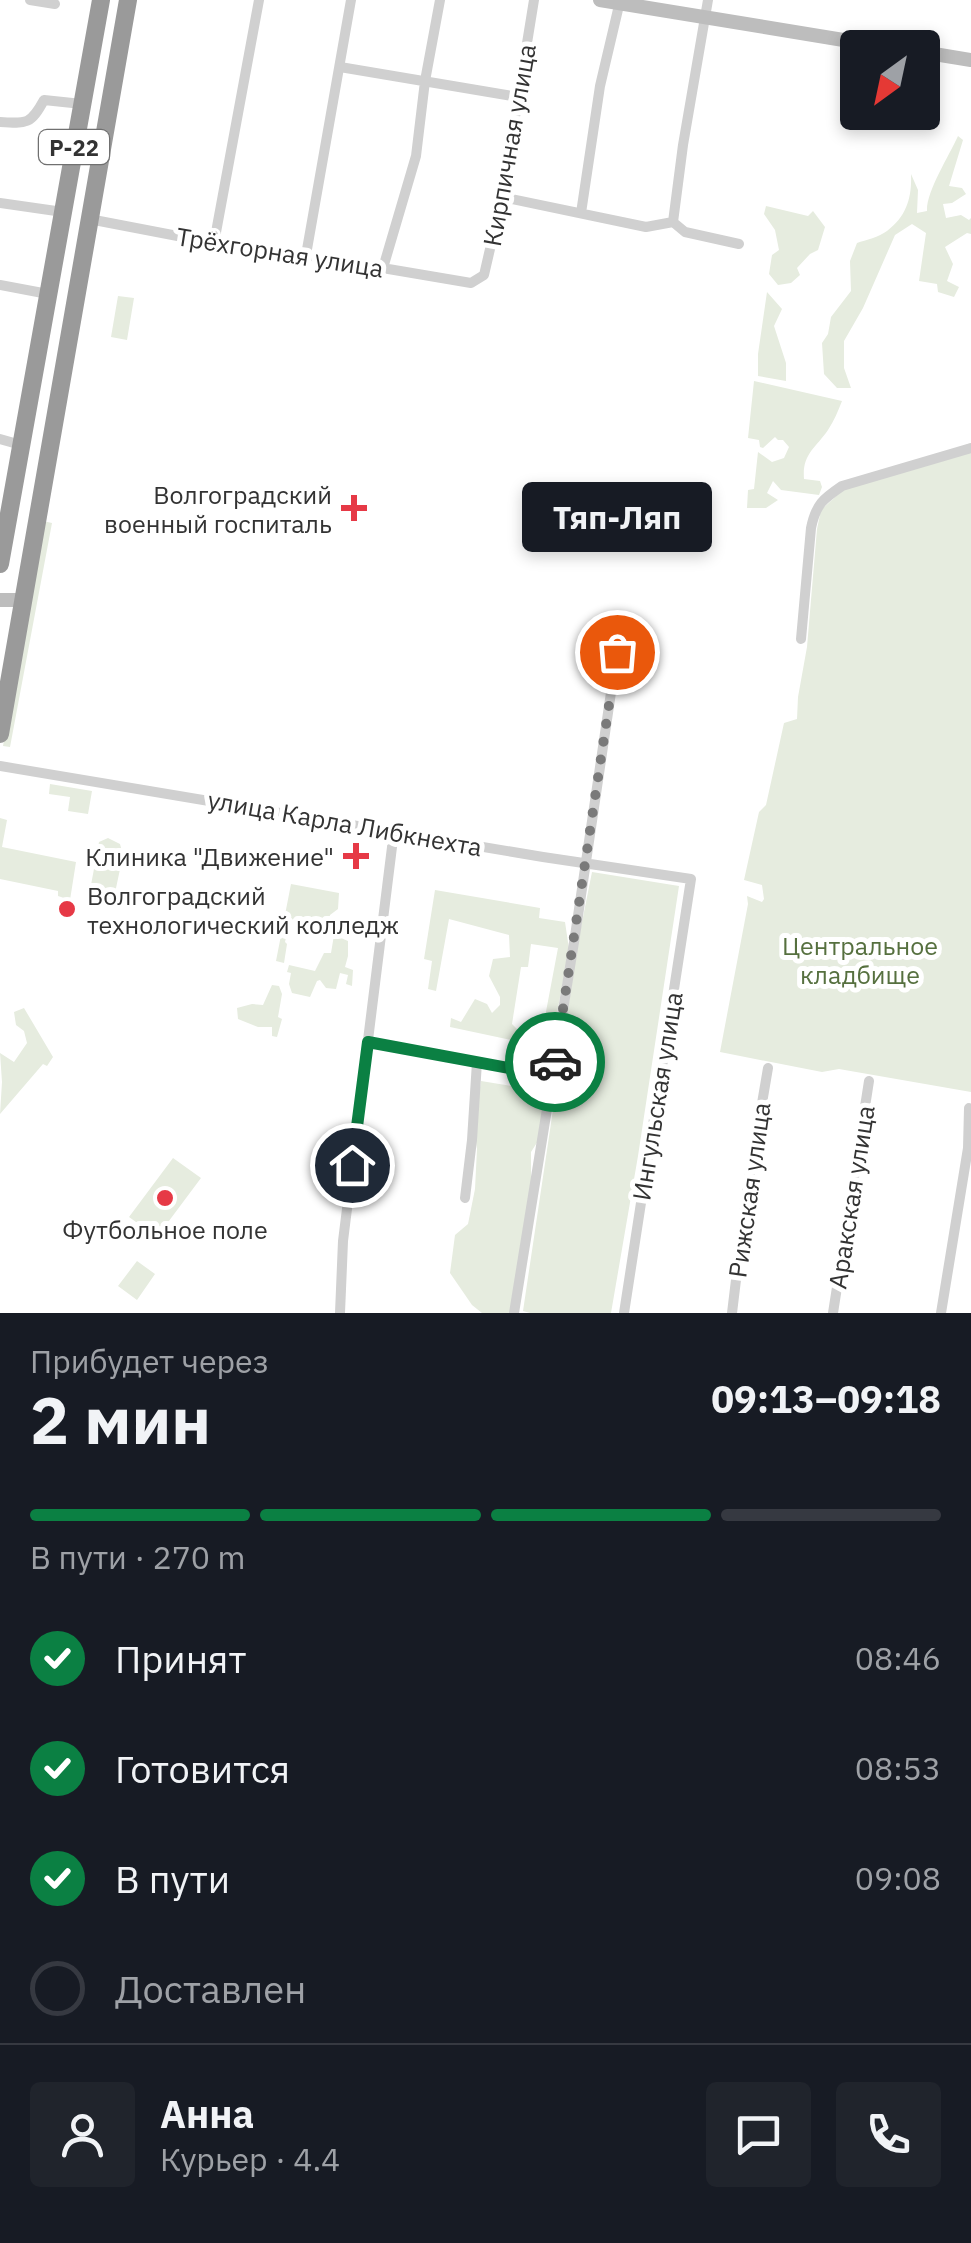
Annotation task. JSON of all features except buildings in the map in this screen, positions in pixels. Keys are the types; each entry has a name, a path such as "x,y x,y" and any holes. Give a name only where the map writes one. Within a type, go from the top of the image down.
{"highway":[{"name":"Р-22","path":"0,564 101,0"},
{"name":"Р-22","path":"0,734 128,0"}],"main road":[{"path":"600,0 840,39"},
{"path":"940,55 971,60"},
{"path":"0,600 23,600"}],"street":[{"path":"30,0 54,4"},
{"path":"214,244 259,0"},
{"path":"306,255 351,0"},
{"path":"383,268 416,156 440,0"},
{"name":"Кирпичная улица","path":"471,282 484,275 502,196 534,0"},
{"path":"672,222 708,0"},
{"path":"581,214 600,86 620,2"},
{"path":"340,66 518,97"},
{"path":"0,122 22,124 35,117 44,100 82,104"},
{"path":"502,196 646,227 672,222 685,232 739,244"},
{"path":"0,203 62,212"},
{"name":"Трёхгорная улица","path":"89,219 214,244 471,282"},
{"path":"0,285 48,294"},
{"path":"0,440 21,445"},
{"path":"801,639 814,512 824,498 842,486 971,448"},
{"path":"514,1313 617,652"},
{"name":"улица Карла Либкнехта","path":"0,766 691,878"},
{"path":"340,1313 343,1242 394,832"},
{"name":"Ингульская улица","path":"624,1313 691,878"},
{"path":"368,1042 552,1076"},
{"path":"465,1198 477,1062"},
{"name":"Рижская улица","path":"732,1313 768,1068"},
{"name":"Аракская улица","path":"834,1313 869,1081"},
{"path":"941,1313 968,1148 969,1108"}],"green space":[{"path":"958,136 963,140 949,186 962,188 966,194 943,204 946,218 971,218 971,234 945,247 953,264 947,281 959,287 954,297 938,292 937,284 919,281 926,233 912,224 895,235 844,341 844,368 851,388 837,388 824,374 822,343 831,317 851,291 850,261 857,243 884,233 899,219 909,198 911,174 918,190 917,213 927,211 934,184"},
{"path":"766,206 808,216 813,211 825,227 818,250 797,268 800,275 791,283 778,285 769,274 772,255 779,250 775,230 764,214"},
{"path":"767,292 782,309 774,326 786,363 786,381 758,376"},
{"path":"118,296 134,298 127,340 111,337"},
{"path":"754,381 842,401 830,427 805,463 804,479 820,481 819,495 781,490 773,481 767,493 778,500 766,508 747,508 748,490 754,489 758,452 772,462 784,458 789,447 775,437 763,448 759,440 748,438"},
{"name":"Центральное кладбище","path":"971,443 971,1092 839,1069 822,1072 720,1052 747,896 762,902 764,899 762,885 744,880 784,723 797,719 821,510 845,488"},
{"path":"43,521 52,523 10,747 3,746"},
{"path":"50,784 92,791 88,814 68,811 70,797 49,794"},
{"path":"0,818 7,820 2,847 76,862 70,900 58,896 58,891 0,879"},
{"path":"108,838 120,844 123,855 112,907 88,901 99,842"},
{"path":"592,872 679,886 611,1313 530,1313 523,1311"},
{"path":"291,884 339,893 338,909 330,915 328,926 290,919 284,963 276,961"},
{"path":"435,890 540,908 539,918 565,922 569,949 546,1072 535,1070 558,948 531,944 528,967 521,967 512,1024 518,1030 516,1041 450,1027 451,1018 461,1022 475,999 487,1004 492,1013 500,1005 489,976 493,959 510,957 509,935 449,919 436,991 428,989 432,961 424,959"},
{"path":"334,935 348,941 345,967 353,970 352,986 346,984 348,975 340,973 336,989 326,988 320,980 310,997 292,993 289,965 315,971 324,953 331,953"},
{"path":"272,985 279,986 282,994 277,1037 272,1036 272,1027 258,1027 238,1019 237,1008 263,1005"},
{"path":"24,1008 53,1057 0,1114 0,1053 14,1062 27,1043 24,1031 16,1025 14,1012"},
{"path":"481,1081 539,1088 543,1109 538,1141 531,1152 531,1185 510,1313 482,1313 450,1273 455,1235 468,1224 475,1189 474,1127"},
{"name":"Футбольное поле","path":"173,1158 201,1178 157,1237 129,1217"},
{"path":"137,1261 155,1274 137,1300 118,1286"}],"way so far":[{"path":"555,1062 617,652"}],"place":[{"name":"Волгоградский военный госпиталь","path":"354,508"},
{"name":"Тяп-Ляп","path":"617,652"},
{"name":"Клиника \"Движение\"","path":"356,856"},
{"name":"Волгоградский технологический колледж","path":"67,909"},
{"name":"Футбольное поле","path":"165,1198"}],"route":[{"path":"352,1165 368,1042 552,1076 555,1062"}]}
